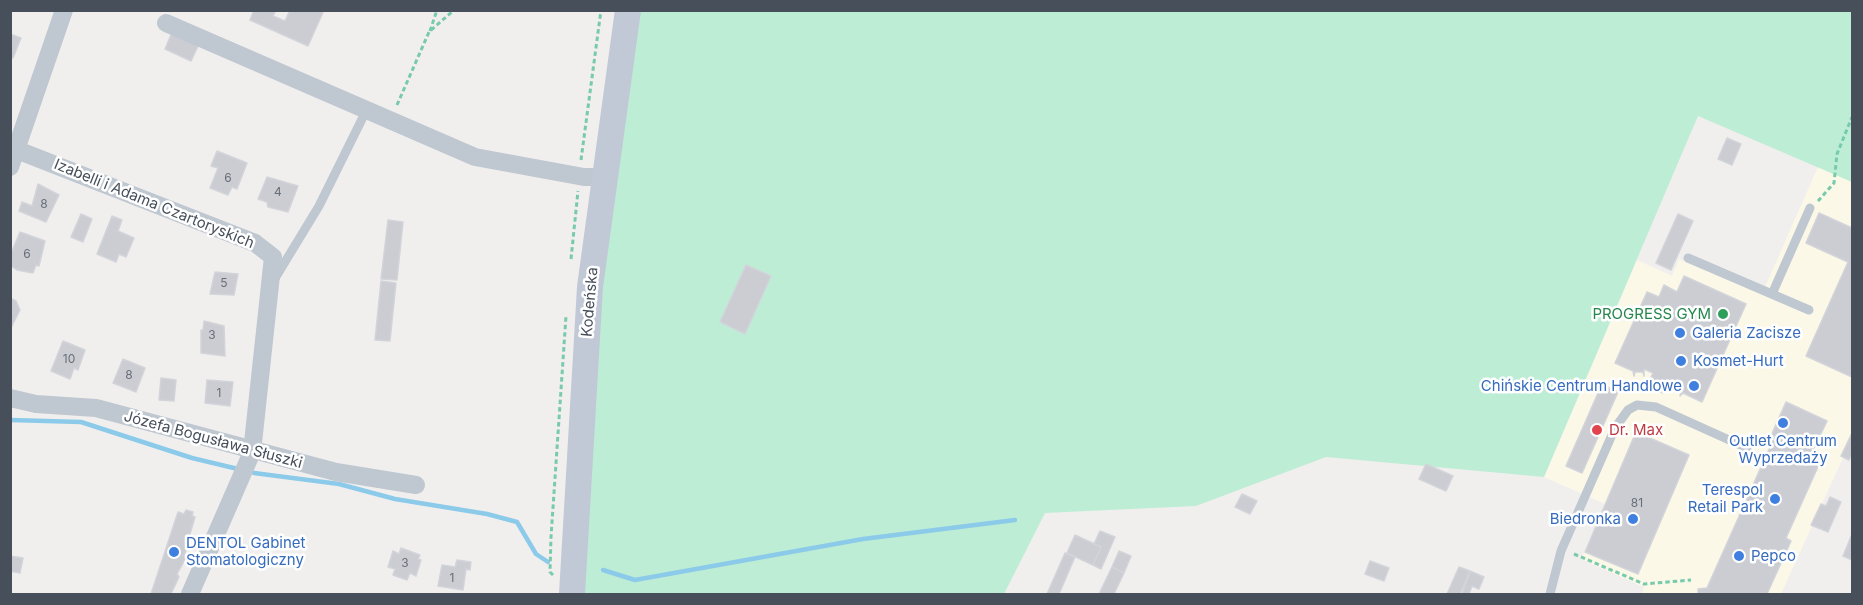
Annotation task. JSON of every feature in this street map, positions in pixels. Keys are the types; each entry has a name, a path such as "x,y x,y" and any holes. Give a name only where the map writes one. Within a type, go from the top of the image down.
{"main road":[{"name":"Kodeńska","path":"572,594 587,323 628,10"}],"street":[{"path":"14,159 64,10"},
{"path":"166,23 389,122 475,157 584,177 606,177"},
{"name":"Izabelli i Adama Czartoryskich","path":"14,159 255,243 273,257 252,452 190,594"},
{"name":"Józefa Bogusława Słuszki","path":"10,398 36,404 96,408 252,452 336,472 416,485"}],"lane":[{"path":"270,287 319,206 366,111"},
{"path":"1772,294 1810,208"},
{"path":"1688,258 1809,310"},
{"path":"1550,594 1561,551 1616,428 1628,410 1637,405 1656,407 1747,447"}],"path":[{"path":"389,122 437,10"},
{"path":"429,32 454,10"},
{"path":"1810,208 1834,183 1837,154 1852,117"},
{"path":"1561,551 1583,556 1644,584 1691,580"}],"shaded area":[{"path":"1818,167 1852,182 1852,438 1781,594 1642,594 1644,587 1581,559 1605,504 1544,477 1637,260 1672,276 1679,259 1762,294"}],"green space":[{"path":"639,11 1852,11 1852,182 1698,116 1544,477 1326,457 1196,506 1045,513 1004,594 584,594 600,302"}],"building":[{"path":"254,10 276,10 273,16 285,21 290,10 324,10 308,46 250,20"},
{"path":"173,30 200,42 191,61 165,49"},
{"path":"10,34 21,38 13,58 10,57"},
{"path":"1727,138 1741,144 1732,165 1718,159"},
{"path":"217,151 247,163 237,189 232,187 228,195 210,188 218,168 211,166"},
{"path":"267,177 298,186 288,212 268,207 267,202 258,199"},
{"path":"38,184 59,195 46,222 19,211 22,202 32,206"},
{"path":"1819,213 1852,228 1852,377 1806,356 1848,262 1806,243"},
{"path":"81,214 92,219 83,242 71,237"},
{"path":"1678,214 1693,221 1671,270 1656,263"},
{"path":"112,216 122,220 118,231 134,238 126,257 119,254 116,262 97,254"},
{"path":"388,220 403,222 397,280 381,279"},
{"path":"20,232 45,241 39,266 36,265 33,273 17,270 10,265 10,256"},
{"path":"746,265 771,276 745,334 720,322"},
{"path":"215,272 238,274 234,295 210,294"},
{"name":"Galeria Zacisze","path":"1684,276 1746,304 1702,402 1683,393 1680,396 1681,392 1676,387 1672,388 1676,384 1668,380 1663,393 1647,386 1653,373 1644,369 1644,376 1643,372 1635,372 1634,376 1633,371 1615,363 1647,292 1659,297 1664,285 1677,292"},
{"path":"381,281 396,283 390,341 375,340"},
{"path":"10,298 16,301 20,310 11,328"},
{"path":"204,321 224,326 225,356 201,353 201,330 203,330"},
{"path":"63,341 85,350 78,370 74,368 70,379 51,371"},
{"path":"123,359 145,368 136,392 113,383"},
{"path":"161,378 176,380 174,401 159,400"},
{"path":"207,380 233,382 230,406 205,403"},
{"path":"1602,384 1618,392 1582,473 1566,466"},
{"name":"Terespol Retail Park","path":"1786,402 1827,421 1811,455 1821,460 1786,538 1791,541 1767,594 1698,594 1698,589 1707,588 1774,438 1771,436"},
{"path":"1636,432 1689,455 1638,574 1585,552"},
{"path":"1852,433 1852,453 1849,460 1841,456"},
{"path":"1426,464 1453,476 1446,491 1419,479"},
{"path":"1242,494 1257,501 1250,514 1235,507"},
{"path":"1830,497 1841,502 1828,532 1811,525 1821,504 1826,506"},
{"name":"DENTOL Gabinet Stomatologiczny","path":"186,510 193,512 192,516 195,517 190,534 192,538 184,555 186,558 177,574 179,577 171,594 151,594 178,512 184,514"},
{"path":"1100,531 1115,537 1101,569 1093,565 1101,547 1094,544"},
{"path":"1852,534 1852,560 1843,556"},
{"path":"1075,535 1101,547 1093,565 1067,553"},
{"path":"401,548 420,555 418,559 421,560 416,576 410,573 407,580 393,575 395,569 388,567 393,551 399,554"},
{"path":"1119,551 1131,556 1124,573 1112,567"},
{"path":"1065,553 1075,557 1059,594 1047,594"},
{"path":"10,556 23,558 20,573 10,571"},
{"path":"457,560 471,562 470,570 466,569 463,590 438,586 442,565 455,567"},
{"path":"1370,561 1389,568 1384,581 1365,574"},
{"path":"1112,567 1124,573 1114,594 1099,594"},
{"path":"1459,567 1470,571 1460,594 1447,594"},
{"path":"1470,571 1484,577 1479,589 1472,586 1469,594 1462,594"}],"waterway":[{"path":"10,420 81,422 192,458 238,469"},
{"path":"254,473 339,484 395,499 487,514 517,522 536,554 548,562"},
{"path":"603,570 635,580 863,539 1015,520"}],"place":[{"name":"PROGRESS GYM","path":"1723,314"},
{"name":"Galeria Zacisze","path":"1680,333"},
{"name":"Kosmet-Hurt","path":"1681,361"},
{"name":"Chińskie Centrum Handlowe","path":"1694,386"},
{"name":"Outlet Centrum Wyprzedaży","path":"1783,423"},
{"name":"Dr. Max","path":"1597,430"},
{"name":"Terespol Retail Park","path":"1775,499"},
{"name":"Biedronka","path":"1633,519"},
{"name":"DENTOL Gabinet Stomatologiczny","path":"174,552"},
{"name":"Pepco","path":"1739,556"}]}
